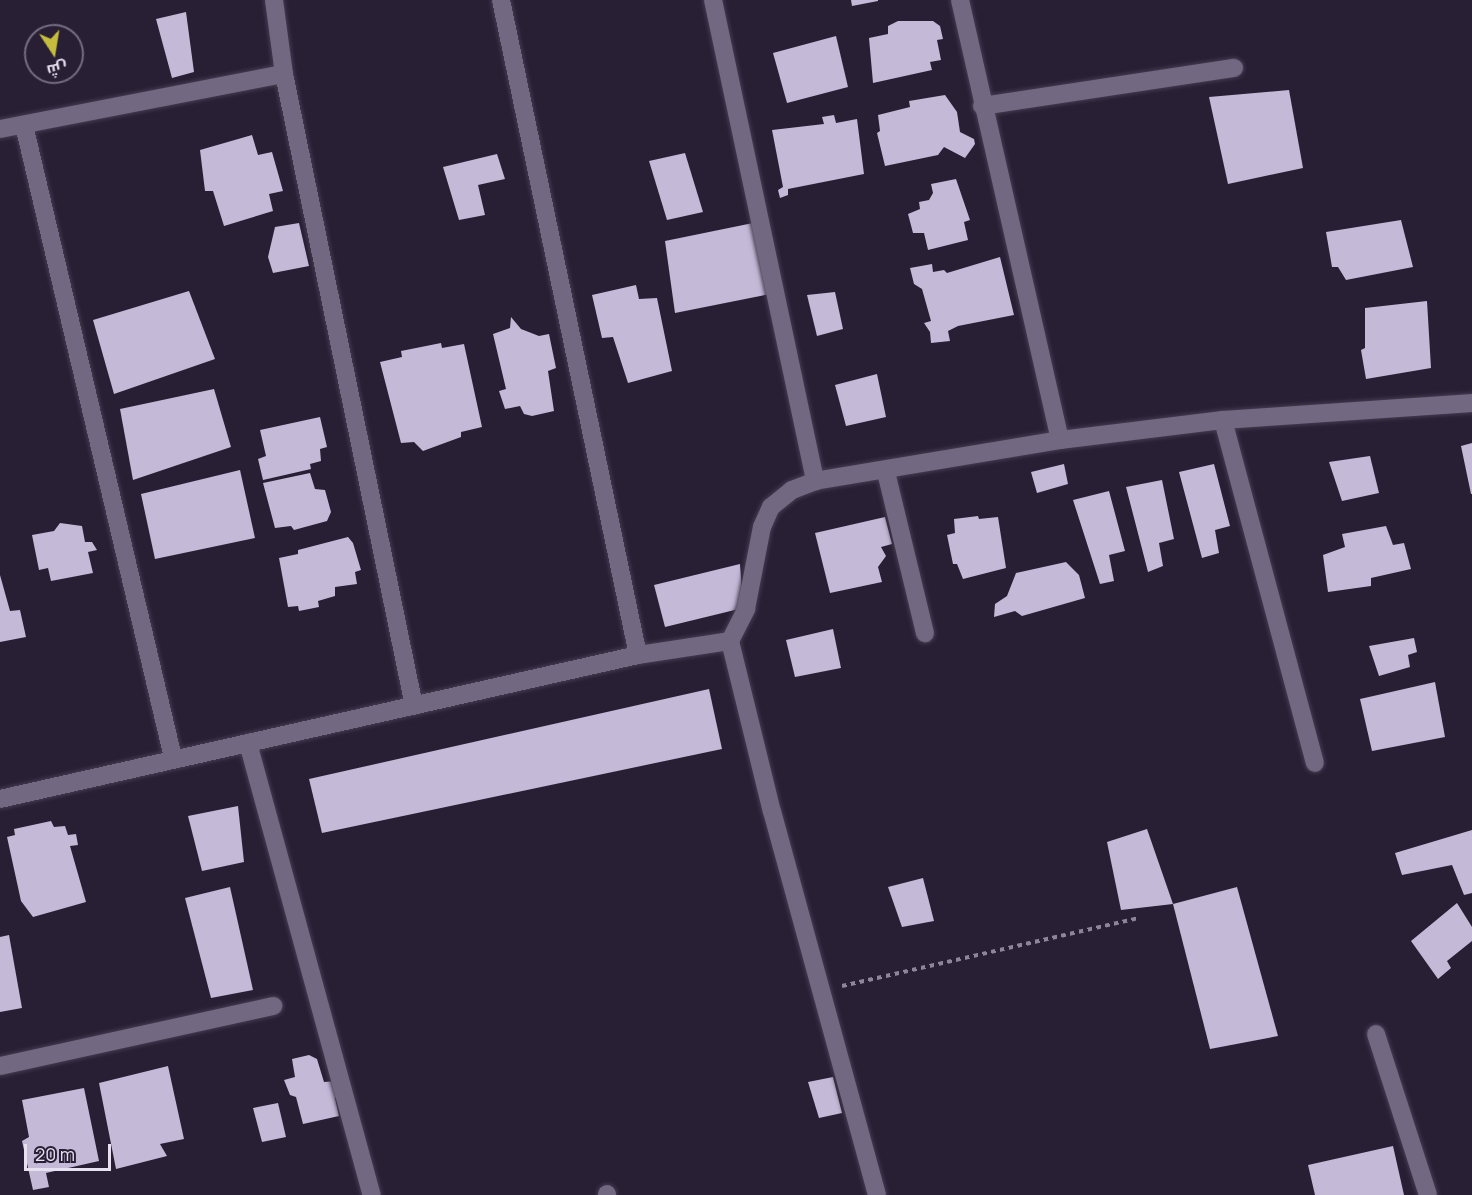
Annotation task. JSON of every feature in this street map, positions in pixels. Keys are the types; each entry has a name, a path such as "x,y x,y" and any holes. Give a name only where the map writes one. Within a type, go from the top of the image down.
{"street":[{"path":"274,0 285,74 414,706"},
{"path":"501,0 638,656"},
{"path":"713,0 815,481"},
{"path":"960,0 982,106 1060,440"},
{"path":"982,106 1234,68"},
{"path":"0,129 285,74"},
{"path":"24,125 173,758"},
{"path":"877,1195 730,642 746,609 762,527 771,507 792,490 815,481 886,472 1060,440 1223,420 1472,403"},
{"path":"1223,420 1315,763"},
{"path":"886,472 925,633"},
{"path":"0,799 173,758 638,656 730,642"},
{"path":"248,743 372,1195"},
{"path":"0,1066 273,1006"},
{"path":"1376,1034 1428,1195"}],"path":[{"path":"821,991 1139,918"}],"building":[{"path":"851,0 878,0 878,1 852,6"},
{"path":"186,12 194,72 172,78 156,19"},
{"path":"898,21 933,21 940,26 943,39 937,40 941,60 930,62 932,70 873,83 869,38 888,34 888,26"},
{"path":"836,36 848,87 787,103 773,53"},
{"path":"1289,90 1303,168 1228,184 1209,97"},
{"path":"945,95 957,112 960,132 974,139 975,144 965,158 944,147 938,155 885,166 877,133 880,131 878,115 910,107 909,101"},
{"path":"834,115 836,123 857,119 864,174 788,189 788,195 780,198 778,190 783,187 772,130 824,124 822,117"},
{"path":"252,135 258,155 272,152 283,191 269,194 273,211 224,226 213,191 205,191 200,150"},
{"path":"685,153 703,212 667,220 649,161"},
{"path":"497,154 505,179 478,185 485,215 459,220 443,167"},
{"path":"956,179 970,220 964,222 968,240 928,250 924,233 913,233 908,214 920,209 919,202 929,200 933,193 931,184"},
{"path":"1401,220 1413,267 1346,280 1338,267 1332,267 1326,232"},
{"path":"299,223 309,266 273,273 268,257 275,227"},
{"path":"753,223 770,294 675,313 665,241"},
{"path":"1000,257 1014,315 958,326 948,331 950,341 931,343 930,332 924,323 931,321 922,289 914,284 910,268 932,264 933,272 944,270 947,273"},
{"path":"636,285 639,299 657,298 672,371 628,383 613,337 602,338 592,295"},
{"path":"189,291 215,359 114,394 93,320"},
{"path":"835,292 843,329 817,336 807,295"},
{"path":"1427,301 1431,368 1366,379 1361,350 1365,348 1365,308"},
{"path":"511,317 521,329 539,336 549,334 556,368 548,371 554,411 532,416 524,414 520,406 505,409 499,391 506,389 493,334 510,328"},
{"path":"441,343 442,348 464,344 482,427 461,432 461,437 423,451 414,442 401,443 380,362 402,357 401,351"},
{"path":"877,374 886,417 846,426 835,385"},
{"path":"214,389 231,447 133,480 120,409"},
{"path":"320,417 327,447 320,449 321,461 310,464 311,469 263,480 258,459 266,456 260,430"},
{"path":"1472,443 1472,494 1471,494 1461,446"},
{"path":"1370,456 1379,493 1342,501 1329,462"},
{"path":"1064,464 1068,484 1037,493 1031,472"},
{"path":"1214,464 1230,526 1215,530 1219,553 1202,558 1179,472"},
{"path":"240,470 255,538 155,559 141,494"},
{"path":"310,473 315,489 325,490 331,512 327,521 294,530 291,526 275,528 263,483"},
{"path":"1162,480 1174,539 1159,543 1163,566 1148,572 1126,487"},
{"path":"1109,491 1125,551 1109,555 1114,581 1100,584 1073,500"},
{"path":"978,516 979,519 998,517 1006,568 963,579 957,564 953,564 947,535 955,533 954,519"},
{"path":"885,517 892,544 881,547 886,556 878,567 882,582 830,593 815,533"},
{"path":"60,523 82,526 85,542 92,542 97,550 88,552 93,573 51,581 48,568 39,570 32,535 54,531"},
{"path":"1386,526 1393,545 1404,543 1411,569 1371,578 1371,586 1328,592 1323,555 1345,547 1342,534"},
{"path":"348,537 353,543 361,570 355,572 357,584 335,587 335,596 318,601 319,607 299,611 298,606 288,607 279,558 298,554 298,550"},
{"path":"1066,562 1079,575 1085,598 1022,616 1015,611 994,617 995,604 1007,596 1016,573"},
{"path":"740,564 743,608 665,627 654,585"},
{"path":"0,575 10,611 20,610 26,637 0,642"},
{"path":"833,629 841,668 795,677 786,640"},
{"path":"1414,638 1417,652 1408,655 1410,667 1379,676 1369,646"},
{"path":"1435,682 1445,737 1372,751 1360,699"},
{"path":"709,689 722,749 322,833 309,779"},
{"path":"238,806 244,862 202,871 188,816"},
{"path":"51,821 54,827 65,826 68,835 76,834 78,845 70,846 86,902 33,917 21,901 7,837 15,835 14,829"},
{"path":"1147,829 1173,904 1121,910 1107,842"},
{"path":"1472,830 1472,893 1464,895 1452,865 1402,875 1395,853"},
{"path":"923,878 934,921 902,927 888,887"},
{"path":"230,887 253,990 211,998 185,898"},
{"path":"1237,887 1278,1036 1210,1049 1173,904"},
{"path":"1457,903 1472,927 1472,941 1447,961 1451,968 1438,979 1411,941"},
{"path":"9,935 22,1008 0,1012 0,937"},
{"path":"309,1055 317,1059 324,1082 337,1081 340,1095 335,1098 339,1116 303,1124 296,1097 290,1095 284,1080 295,1077 292,1059"},
{"path":"168,1066 184,1139 160,1144 167,1156 116,1169 99,1083"},
{"path":"833,1077 842,1113 819,1118 808,1082"},
{"path":"84,1088 99,1161 46,1173 49,1187 33,1190 22,1141 29,1137 22,1100"},
{"path":"278,1103 286,1137 262,1142 253,1108"},
{"path":"1393,1146 1404,1195 1315,1195 1308,1165"}]}
